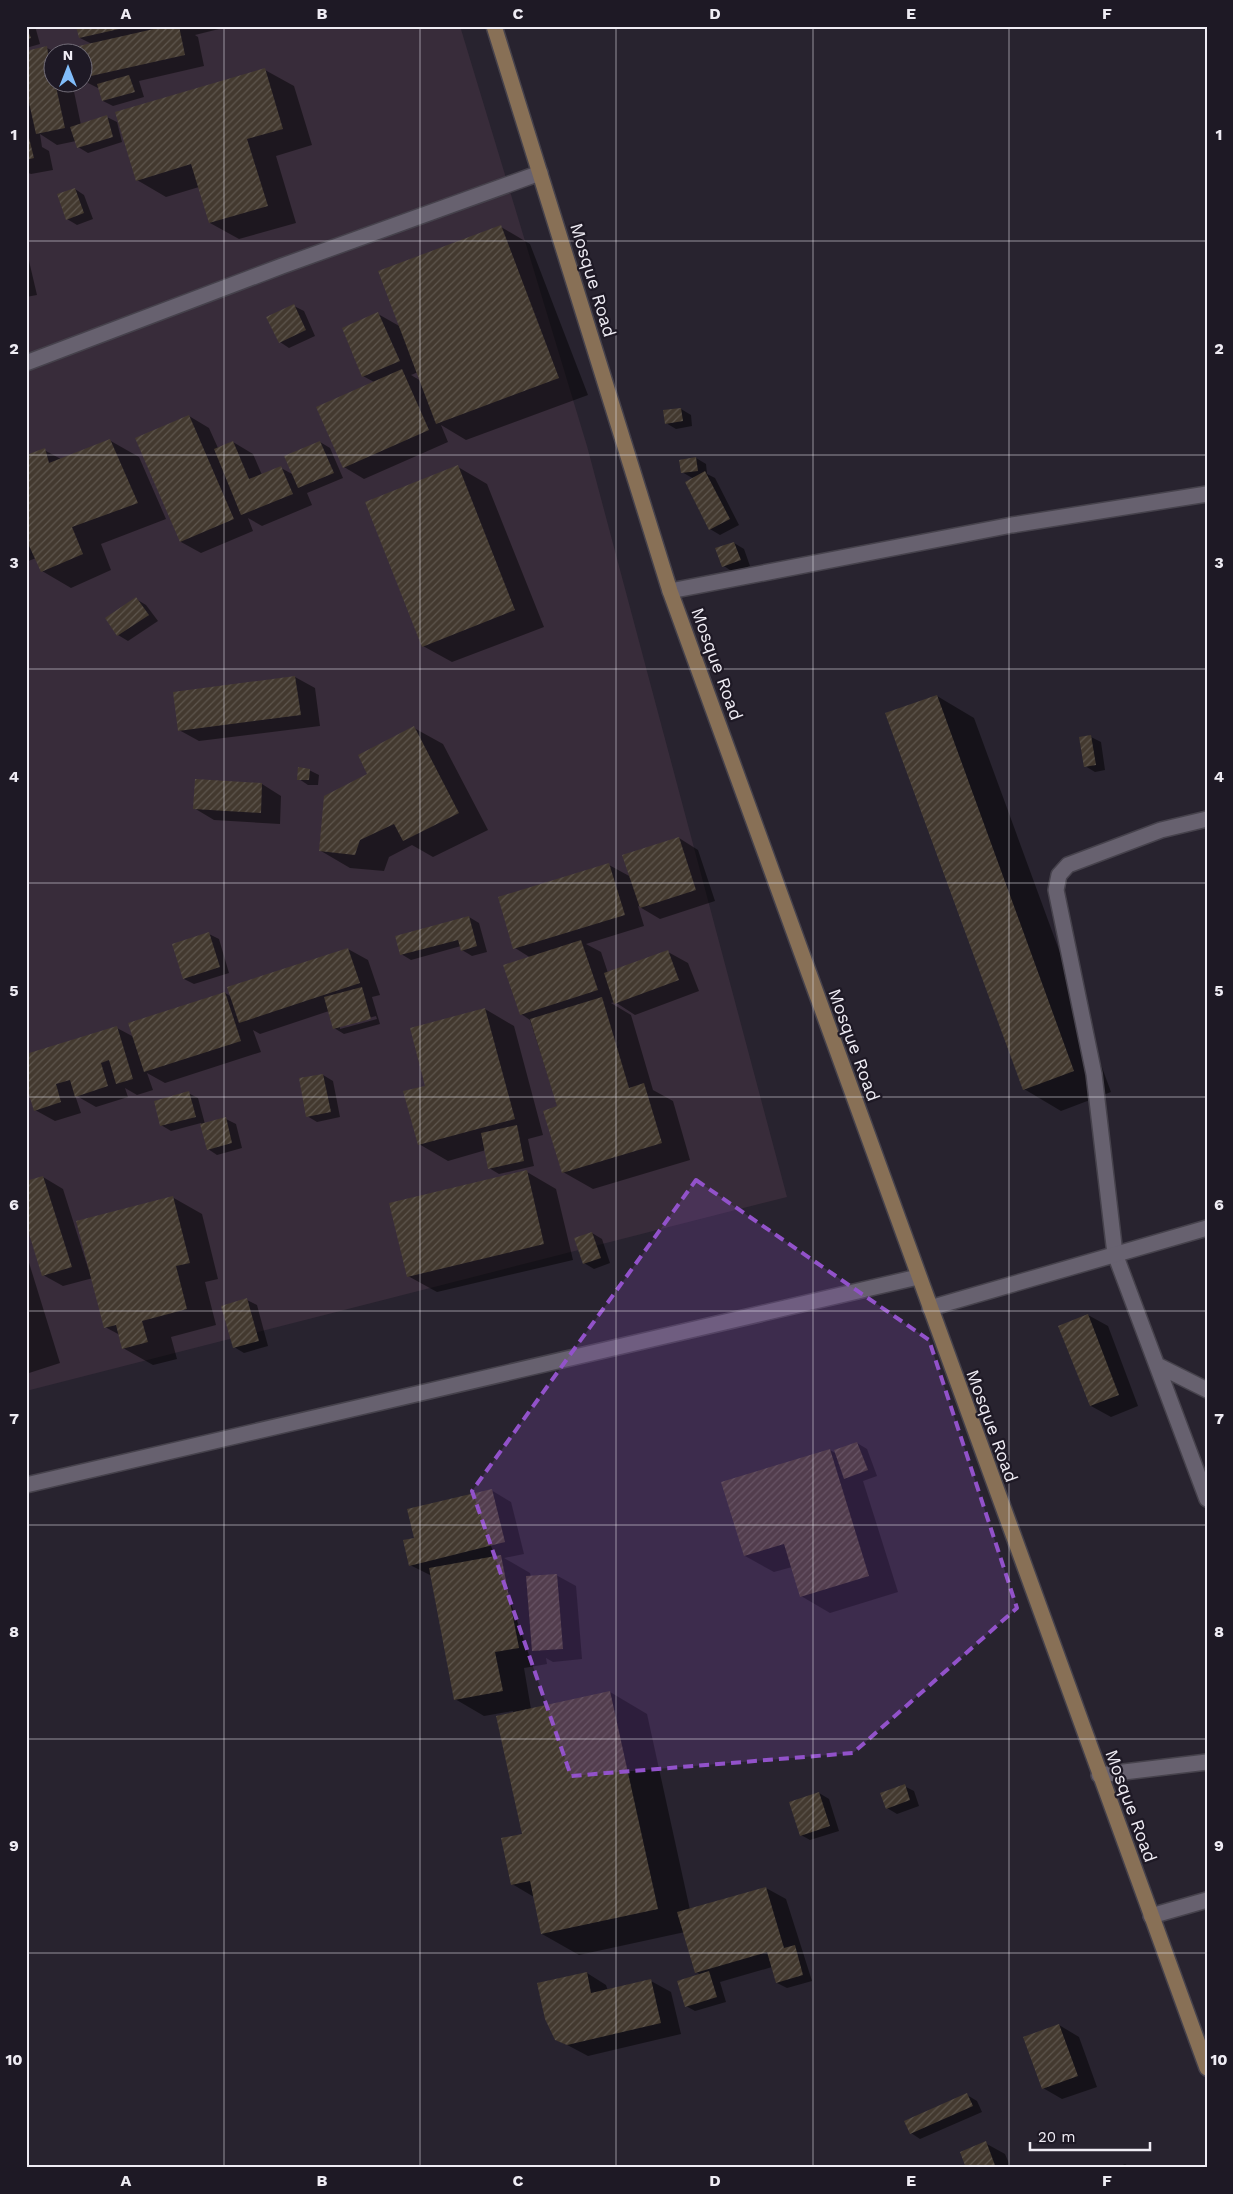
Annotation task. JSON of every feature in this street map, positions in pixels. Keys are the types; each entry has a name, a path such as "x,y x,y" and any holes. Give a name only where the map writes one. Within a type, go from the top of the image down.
{"street":[{"name":"Mosque Road","path":"494,26 670,592 1207,2068"},
{"path":"26,363 282,266 540,173"},
{"path":"670,592 1012,525 1207,494"},
{"path":"1207,819 1152,834 1068,865 1059,875 1056,890 1094,1074 1116,1254 1207,1499"},
{"path":"930,1308 1207,1228"},
{"path":"26,1485 918,1277"},
{"path":"1157,1365 1207,1390"},
{"path":"1099,1775 1207,1762"},
{"path":"1152,1916 1207,1900"}],"highlighted area":[{"path":"696,1180 929,1340 1017,1608 853,1753 571,1776 472,1491"}],"shaded area":[{"path":"26,26 460,26 587,446 787,1197 26,1391"}],"building":[{"path":"26,26 31,38 26,40"},
{"path":"76,26 128,26 128,27 79,38"},
{"path":"167,26 179,26 185,55 92,76 92,43"},
{"path":"42,47 42,92 57,92 65,128 36,134 26,89 26,51"},
{"path":"265,68 283,129 247,139 268,206 209,223 191,164 136,181 115,112"},
{"path":"129,75 135,92 102,101 97,84"},
{"path":"107,115 113,137 77,148 70,127"},
{"path":"26,138 29,138 34,158 26,160"},
{"path":"75,188 84,213 66,220 57,194"},
{"path":"501,225 559,378 436,424 378,271"},
{"path":"294,304 306,330 279,343 266,317"},
{"path":"378,312 400,361 362,377 342,328"},
{"path":"402,369 429,430 343,468 316,407"},
{"path":"681,408 683,421 665,424 663,410"},
{"path":"189,415 234,519 180,542 135,438"},
{"path":"110,439 138,503 72,527 83,554 41,572 26,539 26,455 45,448 49,463"},
{"path":"233,441 249,479 281,466 293,494 241,515 214,449"},
{"path":"320,441 334,473 298,488 284,456"},
{"path":"696,457 698,471 681,473 679,460"},
{"path":"458,465 515,610 422,647 365,502"},
{"path":"705,471 730,519 709,530 685,482"},
{"path":"734,542 741,560 722,567 715,548"},
{"path":"136,597 149,615 117,636 105,618"},
{"path":"295,676 301,715 178,731 173,692"},
{"path":"937,695 1074,1071 1023,1090 885,713"},
{"path":"414,726 459,813 403,841 394,824 360,840 355,855 319,851 324,796 367,774 358,755"},
{"path":"1091,735 1096,765 1084,767 1079,737"},
{"path":"298,767 310,769 309,780 297,780"},
{"path":"195,779 262,783 261,813 193,809"},
{"path":"679,837 696,890 640,908 622,855"},
{"path":"609,863 625,915 513,949 498,897"},
{"path":"469,916 477,946 461,951 458,940 400,955 395,936"},
{"path":"209,932 220,967 183,979 172,944"},
{"path":"581,940 598,990 520,1015 503,965"},
{"path":"348,948 360,983 239,1023 227,987"},
{"path":"668,950 679,980 614,1004 604,973"},
{"path":"362,987 371,1019 333,1029 324,997"},
{"path":"225,992 241,1041 144,1072 128,1023"},
{"path":"602,997 629,1088 644,1083 662,1143 562,1173 543,1111 557,1106 530,1019"},
{"path":"485,1008 515,1119 418,1145 403,1091 425,1086 410,1028"},
{"path":"117,1026 133,1079 116,1084 109,1060 101,1063 108,1086 75,1097 70,1080 56,1084 61,1102 34,1111 26,1085 26,1054"},
{"path":"323,1074 331,1112 306,1117 299,1078"},
{"path":"189,1091 196,1117 160,1126 154,1101"},
{"path":"226,1117 232,1143 207,1150 200,1124"},
{"path":"517,1125 524,1161 488,1169 481,1133"},
{"path":"527,1170 544,1244 407,1277 389,1203"},
{"path":"43,1176 72,1267 42,1276 26,1224 26,1181"},
{"path":"173,1196 190,1263 176,1266 187,1309 142,1321 148,1342 122,1349 116,1325 104,1328 76,1221"},
{"path":"592,1232 601,1258 583,1264 574,1238"},
{"path":"247,1298 259,1341 233,1348 221,1306"},
{"path":"1088,1314 1119,1395 1090,1406 1058,1326"},
{"path":"857,1442 868,1470 844,1479 834,1450"},
{"path":"830,1449 869,1576 800,1597 784,1544 744,1556 721,1482"},
{"path":"492,1489 505,1542 409,1566 403,1540 414,1538 407,1509"},
{"path":"501,1555 519,1648 495,1652 503,1691 454,1700 429,1568"},
{"path":"557,1574 563,1649 532,1651 526,1576"},
{"path":"610,1691 658,1909 541,1934 530,1881 511,1885 501,1838 522,1834 496,1716"},
{"path":"905,1784 910,1800 886,1809 880,1793"},
{"path":"819,1792 830,1826 800,1836 789,1802"},
{"path":"766,1887 784,1948 795,1945 803,1975 776,1983 767,1952 695,1973 677,1912"},
{"path":"709,1971 717,1997 685,2007 677,1981"},
{"path":"587,1972 591,1993 651,1979 661,2023 567,2045 555,2040 545,2019 537,1983"},
{"path":"1059,2024 1078,2076 1042,2089 1023,2037"},
{"path":"967,2093 973,2106 910,2134 904,2121"},
{"path":"986,2141 996,2168 966,2168 960,2152"}]}
